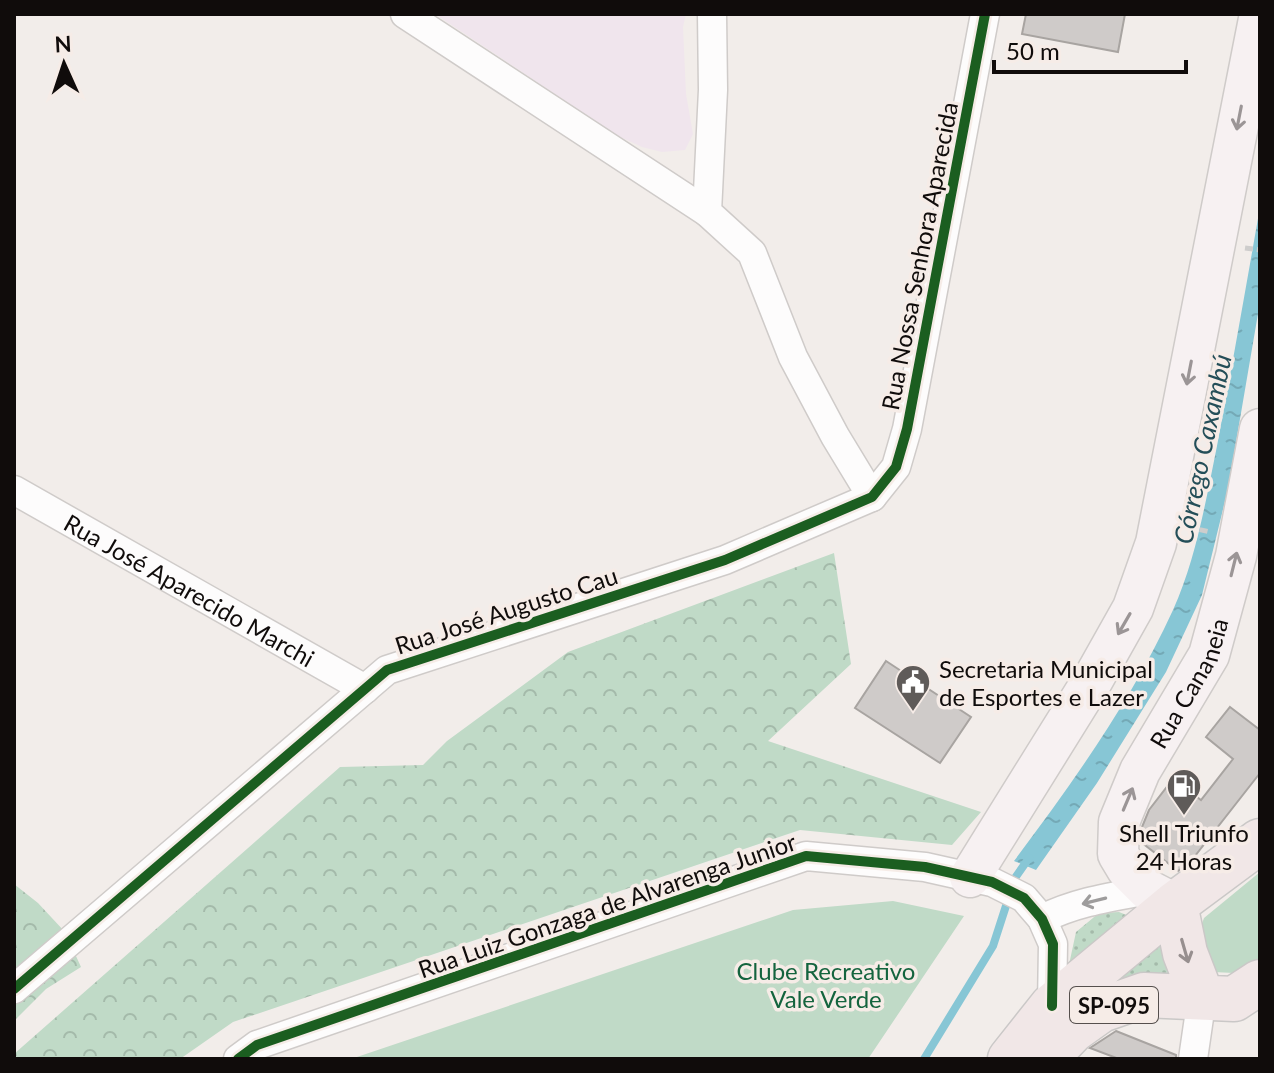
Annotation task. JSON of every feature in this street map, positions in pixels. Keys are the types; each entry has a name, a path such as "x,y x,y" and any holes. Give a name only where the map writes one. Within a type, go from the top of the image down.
{"main road":[{"name":"SP-095","path":"1039,1057 1052,1006 1162,897 1260,841"},
{"path":"1162,897 1185,953 1239,995"},
{"name":"SP-095","path":"1039,1057 1101,1010 1144,995 1239,995"}],"street":[{"path":"405,14 707,212 752,253 793,357 872,497"},
{"path":"707,212 713,90 712,14"},
{"name":"Rua Nossa Senhora Aparecida","path":"872,497 896,467 907,429 985,14"},
{"path":"981,880 1133,608 1156,543 1260,14"},
{"name":"Rua Cananeia","path":"1162,897 1127,869 1118,854 1119,822 1140,771 1209,655 1236,556 1260,429"},
{"name":"Rua José Aparecido Marchi","path":"14,490 365,689"},
{"name":"Rua José Augusto Cau","path":"14,989 387,670 725,560 872,497"},
{"name":"Rua Luiz Gonzaga de Alvarenga Junior","path":"238,1059 257,1045 806,856 925,867 981,880 1033,909"},
{"path":"1052,1006 1053,944 1033,909 1062,909 1098,899 1162,897"},
{"path":"1193,1059 1239,995"}],"shaded area":[{"path":"435,14 686,14 683,27 686,94 693,134 685,150 662,152 618,136"}],"green space":[{"path":"834,553 851,664 768,741 981,812 952,845 800,830 233,1022 180,1059 14,1059 14,1054 340,767 423,765 447,741 568,652"},
{"path":"1260,872 1260,965 1234,973 1213,972 1198,935 1204,918"},
{"path":"14,884 38,903 65,932 81,967 46,989 14,1021"},
{"name":"Clube Recreativo Vale Verde","path":"893,901 964,916 868,1059 351,1059 793,910"},
{"path":"1119,912 1129,916 1062,979 1076,932 1099,913"},
{"path":"1161,933 1183,981 1082,997"}],"water":[{"path":"1260,207 1260,302 1228,489 1202,595 1166,672 1097,783 1036,870 1014,861 1120,708 1157,643 1188,570 1217,446"}],"building":[{"path":"1026,14 1125,14 1118,52 1022,34"},
{"name":"Secretaria Municipal de Esportes e Lazer","path":"886,661 971,717 940,763 855,708"},
{"name":"Shell Triunfo 24 Horas","path":"1230,707 1260,730 1260,773 1191,861 1178,871 1141,842 1142,827 1149,810 1173,779 1201,800 1233,759 1206,737"},
{"path":"1116,1031 1176,1055 1176,1059 1119,1059 1090,1048"}],"waterway":[{"name":"Córrego Caxambú","path":"924,1059 993,946 1015,878 1029,858"}],"cycle path":[{"path":"14,989 387,670 725,560 872,497 896,467 907,429 985,14"},
{"path":"238,1059 257,1045 806,856 925,867 992,882 1024,898 1042,919 1053,944 1052,1006"}],"place":[{"name":"Secretaria Municipal de Esportes e Lazer","path":"913,713"},
{"name":"Shell Triunfo 24 Horas","path":"1184,817"}]}
